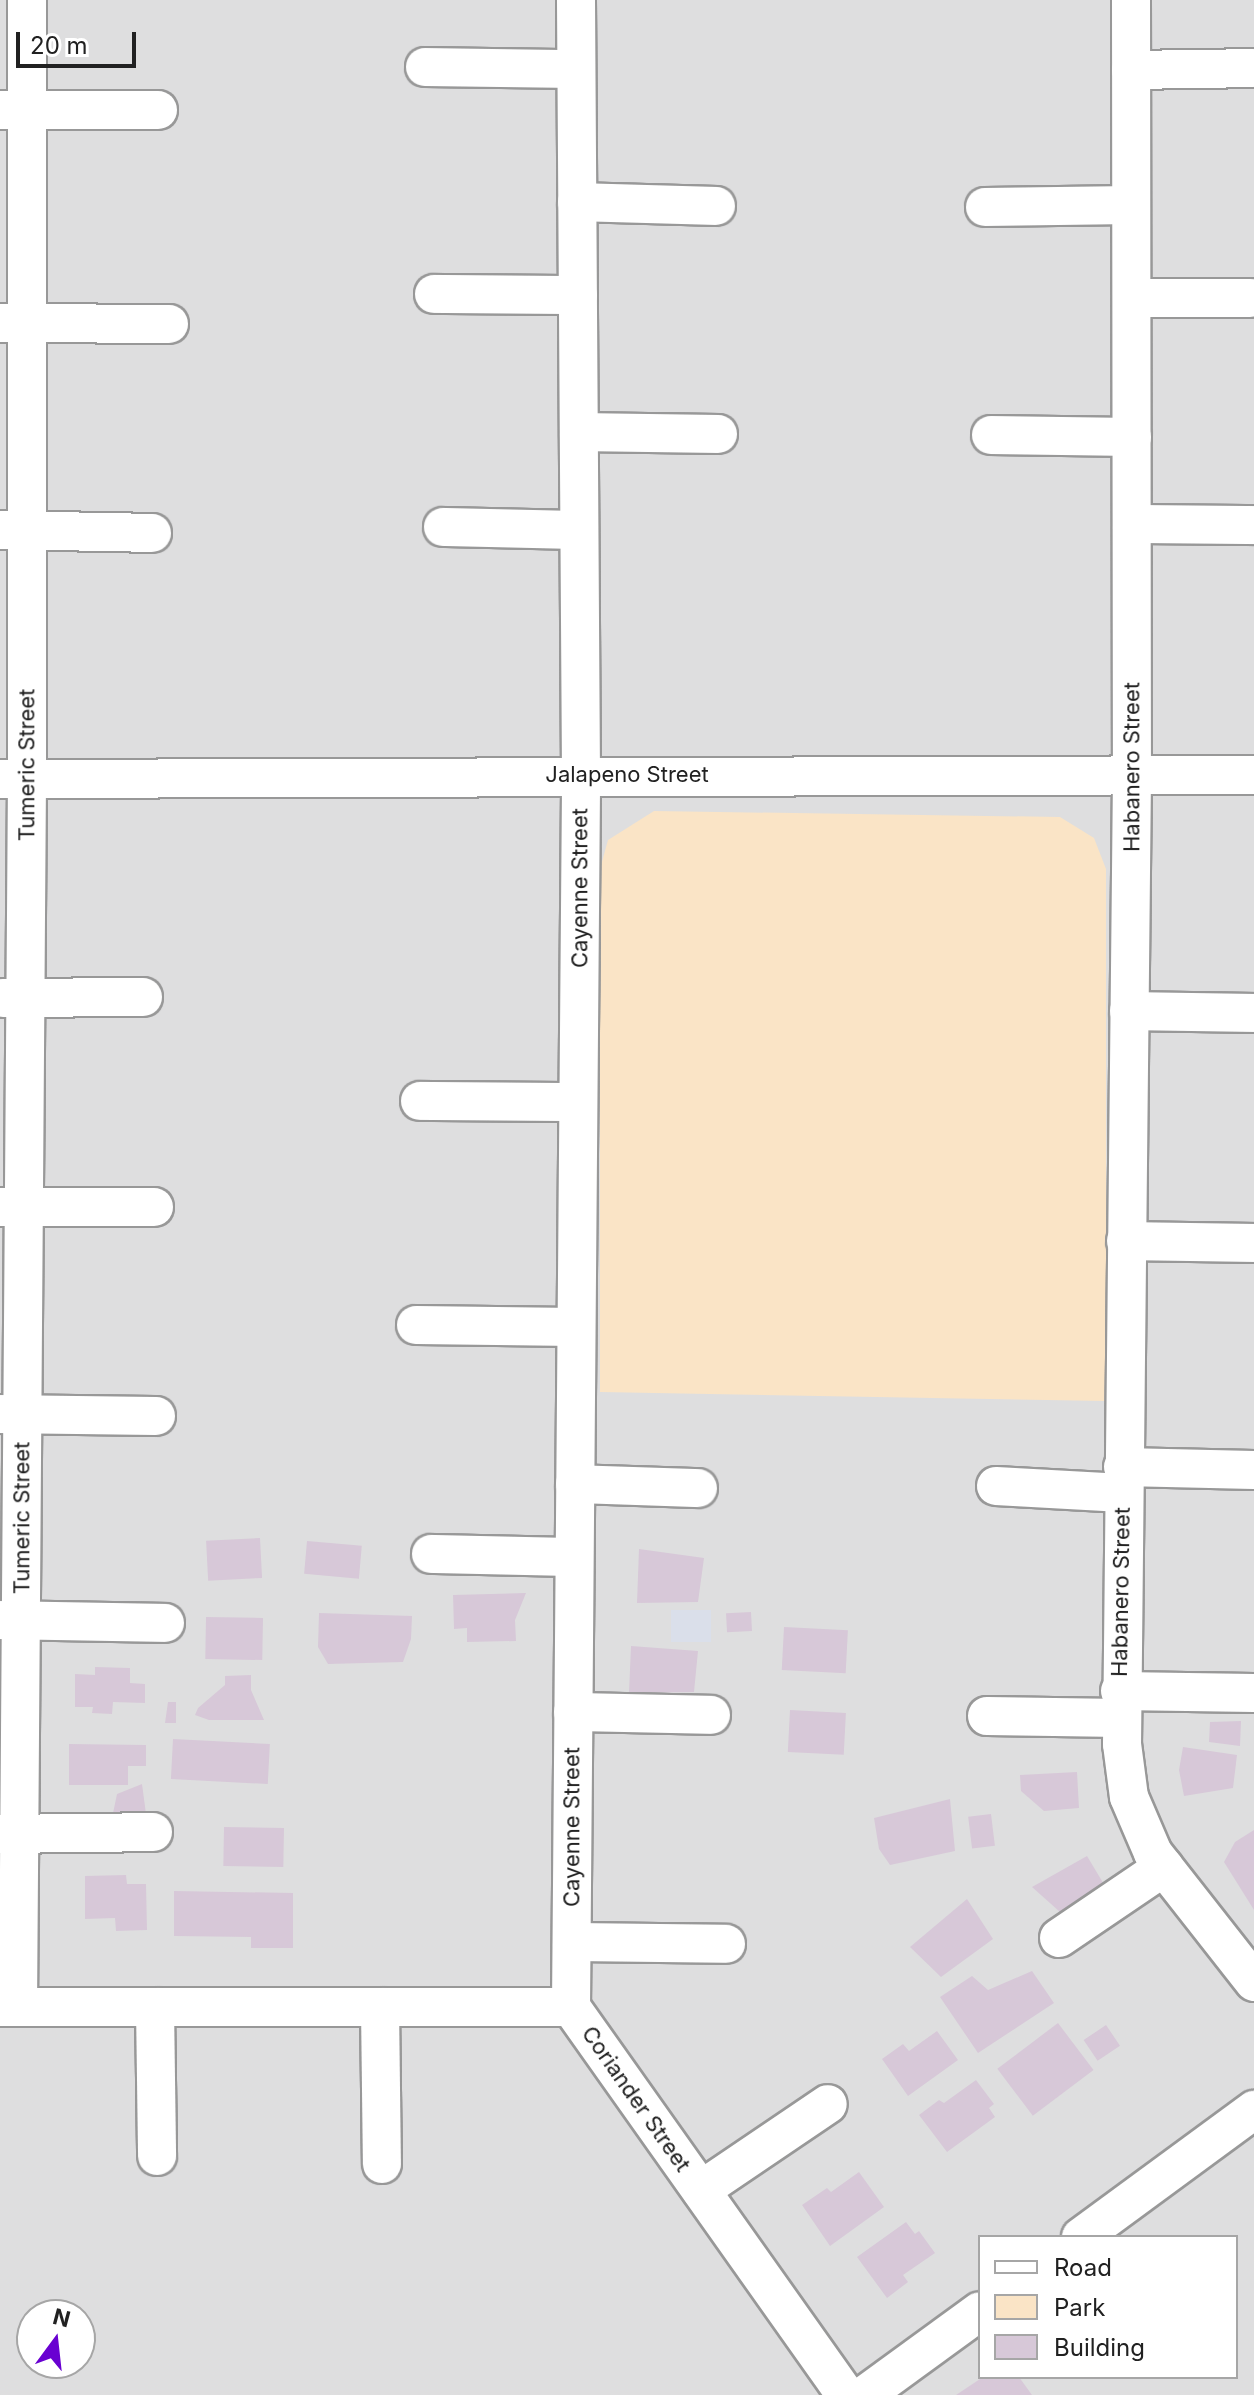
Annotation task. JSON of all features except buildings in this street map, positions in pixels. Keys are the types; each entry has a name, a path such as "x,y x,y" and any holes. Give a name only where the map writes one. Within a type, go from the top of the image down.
{"street":[{"name":"Tumeric Street","path":"9,2007 14,779 13,110 27,0"},
{"name":"Cayenne Street","path":"571,2007 581,775 576,0"},
{"name":"Habanero Street","path":"1131,0 1132,775 1121,1704 1129,1797 1153,1853 1254,1982"},
{"path":"425,67 576,69"},
{"path":"1131,70 1253,68"},
{"path":"13,110 158,110"},
{"path":"577,202 716,206"},
{"path":"985,207 1131,205"},
{"path":"434,294 578,295"},
{"path":"1132,298 1250,298"},
{"path":"13,323 169,324"},
{"path":"579,432 718,434"},
{"path":"991,435 1132,437"},
{"path":"1132,524 1254,525"},
{"path":"443,527 579,530"},
{"path":"14,531 152,533"},
{"name":"Jalapeno Street","path":"14,779 1254,775"},
{"path":"13,998 143,997"},
{"path":"1129,1011 1254,1013"},
{"path":"420,1101 578,1102"},
{"path":"12,1207 154,1207"},
{"path":"1126,1241 1254,1243"},
{"path":"416,1325 576,1327"},
{"name":"Tumeric Street","path":"11,1414 156,1416"},
{"name":"Habanero Street","path":"996,1486 1254,1470"},
{"path":"575,1484 698,1488"},
{"path":"431,1554 574,1557"},
{"name":"Tumeric Street","path":"11,1621 165,1623"},
{"name":"Habanero Street","path":"987,1716 1254,1693"},
{"path":"573,1712 711,1715"},
{"path":"10,1834 153,1832"},
{"path":"1059,1938 1164,1867"},
{"path":"572,1942 726,1944"},
{"name":"Coriander Street","path":"9,2007 571,2007 846,2395"},
{"path":"155,2007 157,2156"},
{"path":"380,2007 382,2164"},
{"name":"Coriander Street","path":"701,2190 828,2104"},
{"path":"1084,2235 1254,2110"},
{"path":"865,2395 978,2312"}],"shaded area":[{"path":"0,0 1254,0 1254,2395 0,2395"},
{"path":"671,1610 711,1610 711,1642 671,1642"}],"green space":[{"path":"654,811 1060,817 1094,838 1106,869 1106,1401 600,1392 600,869 608,840"}]}
